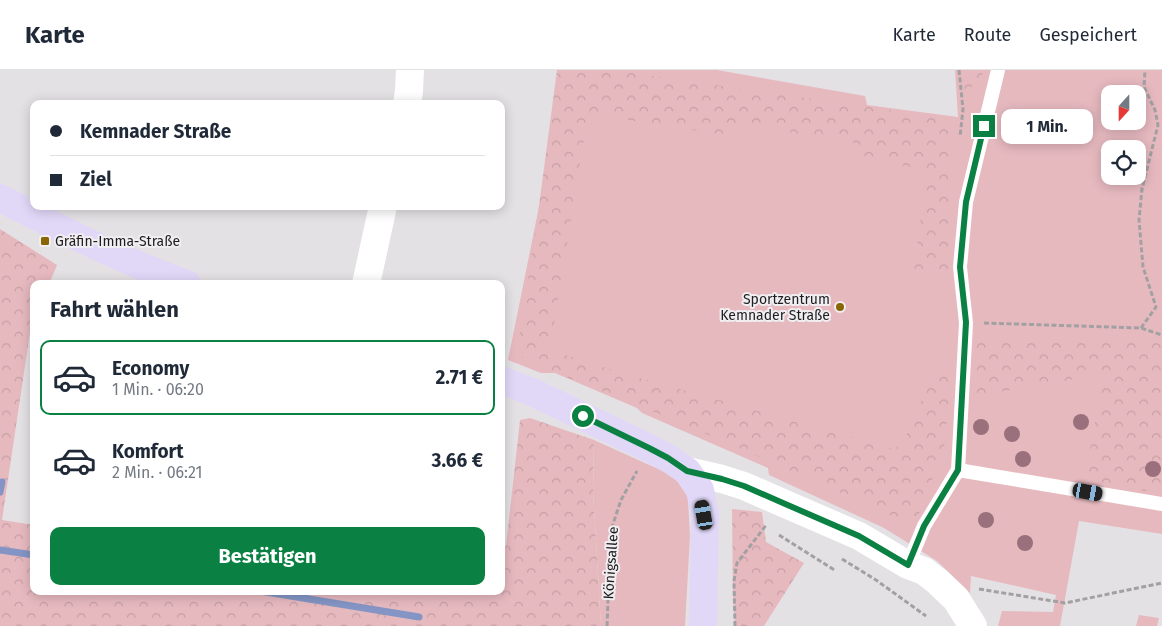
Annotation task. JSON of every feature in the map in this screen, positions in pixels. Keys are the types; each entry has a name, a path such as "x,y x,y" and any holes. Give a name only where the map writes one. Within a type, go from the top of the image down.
{"main road":[{"path":"0,198 118,256 177,280"},
{"path":"505,381 534,392 649,448 687,471 700,490 704,515 703,626"}],"street":[{"path":"407,100 410,70"},
{"path":"367,280 382,210"},
{"path":"687,471 744,486 859,536 908,565 924,571 956,599 974,626"}],"lane":[{"path":"908,565 924,526 958,470 966,322 960,267 966,202 998,70"},
{"path":"958,470 1162,504"}],"path":[{"path":"959,70 963,109"},
{"path":"1141,328 1156,307 1144,266 1139,220 1142,189 1158,125 1156,110 1144,87 1145,70"},
{"path":"966,322 1141,328 1162,334"},
{"name":"Königsallee","path":"607,626 613,524 621,500 649,448"},
{"path":"735,626 734,581 737,564 783,503"},
{"path":"779,535 836,571"},
{"path":"836,555 876,580 926,616"},
{"path":"956,599 979,589 1065,604 1162,583"}],"green space":[{"path":"557,70 610,70 952,119 949,276 914,269 927,170 858,157 860,144 734,123 731,136 588,114 550,350 635,377 895,449 905,438 929,384 931,370 946,373 950,388 944,449 918,516 899,519 735,446 523,360 519,338"},
{"name":"Sportzentrum Kemnader Straße","path":"571,70 717,70 865,96 867,105 958,117 955,70 1162,70 1162,374 987,347 983,394 1104,373 1162,393 1162,534 1079,521 1060,626 998,626 1002,611 1053,612 1056,595 971,576 970,593 937,561 884,528 769,475 768,468 555,373 541,373 508,360 560,103"},
{"path":"962,70 986,70 965,95"},
{"path":"0,229 57,265 51,280 30,280 30,332 2,520 30,524 30,595 505,595 505,547 520,420 530,418 594,440 593,491 601,626 0,626"},
{"path":"976,337 1137,340 1162,344 1162,494 1084,480 1104,374 975,396"},
{"path":"594,440 687,482 690,536 685,626 601,626 593,491"},
{"path":"732,509 762,512 766,542 804,563 764,626 735,626"},
{"path":"1139,615 1159,618 1157,626 1136,626"}],"waterway":[{"path":"0,492 2,482"},
{"path":"0,550 30,554"},
{"path":"284,595 419,617"}],"place":[{"name":"Gräfin-Imma-Straße","path":"45,241"},
{"name":"Sportzentrum Kemnader Straße","path":"840,307"}],"route":[{"path":"583,416 668,458 687,471 744,486 859,536 908,565 924,526 958,470 966,322 960,267 966,202 984,126"}]}
